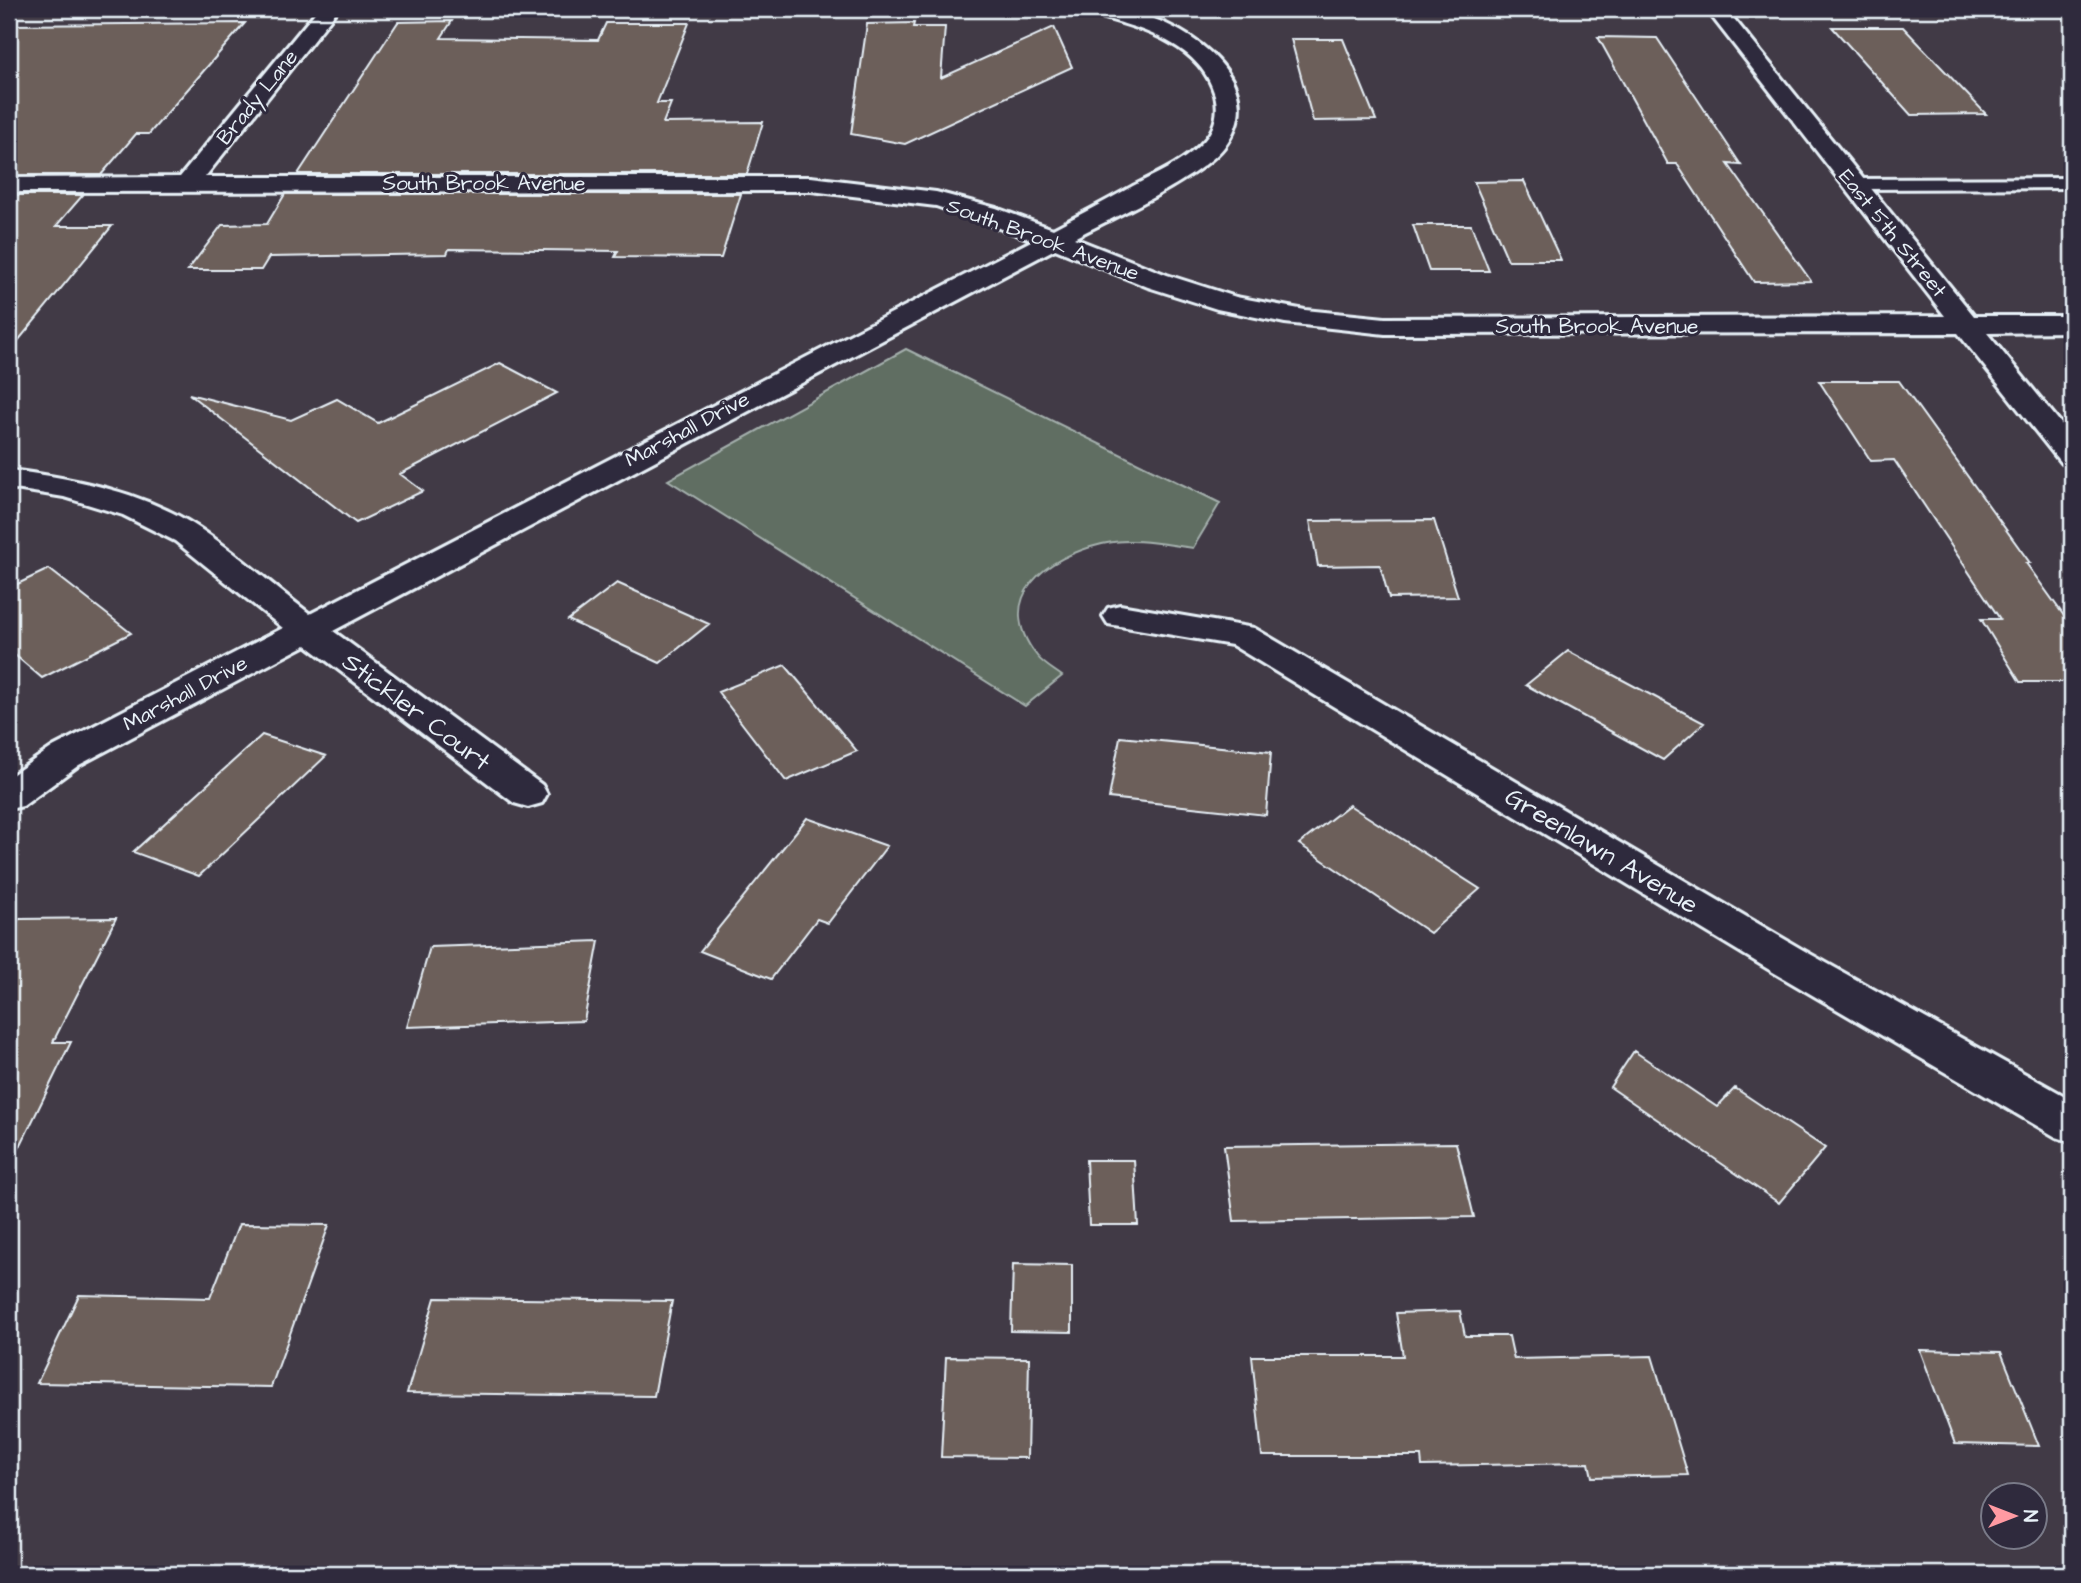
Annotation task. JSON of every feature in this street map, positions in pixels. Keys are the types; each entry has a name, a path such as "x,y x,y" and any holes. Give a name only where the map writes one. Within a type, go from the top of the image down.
{"street":[{"name":"Brady Lane","path":"187,184 328,9"},
{"name":"Marshall Drive","path":"9,796 66,756 306,628 1052,240 1170,176 1206,152 1222,132 1230,111 1227,90 1212,65 1175,37 1140,21 1094,9"},
{"name":"East 5th Street","path":"1716,9 2072,456"},
{"name":"South Brook Avenue","path":"9,185 811,184 870,189 952,203 1132,272 1227,303 1298,317 1385,326 2072,324"},
{"name":"Stickler Court","path":"9,478 68,488 134,508 186,534 527,794"},
{"name":"Greenlawn Avenue","path":"1119,616 1242,636 1788,961 2072,1123"}],"lane":[{"path":"1853,184 2072,183"}],"green space":[{"path":"906,349 1220,503 1193,548 1136,541 1102,544 1062,559 1032,583 1023,598 1020,615 1024,635 1039,659 1062,676 1025,706 668,480"}],"building":[{"path":"452,21 441,38 598,40 606,23 689,23 657,103 671,103 663,123 763,122 747,174 298,174 398,22"},
{"path":"245,23 149,134 136,134 101,175 9,175 9,25"},
{"path":"914,23 913,27 945,27 941,78 1054,27 1072,67 905,144 851,134 867,24"},
{"path":"1832,27 1903,27 1986,114 1911,115"},
{"path":"1598,37 1657,38 1741,165 1728,164 1811,281 1754,282 1677,164 1668,164"},
{"path":"1291,39 1343,39 1376,120 1313,121"},
{"path":"1524,181 1561,260 1508,260 1474,182"},
{"path":"285,194 741,194 721,258 615,257 618,251 449,249 447,254 269,257 261,270 188,270 222,225 267,224"},
{"path":"9,195 83,195 56,226 112,226 9,352"},
{"path":"1413,225 1471,225 1489,271 1429,271"},
{"path":"500,363 557,393 400,474 423,491 356,523 189,394 291,420 337,399 378,423"},
{"path":"1819,381 1899,381 2030,563 2026,563 2072,627 2072,682 2020,682 1981,619 2000,619 1894,460 1871,461"},
{"path":"1434,520 1458,597 1389,598 1380,565 1318,566 1310,521"},
{"path":"49,569 131,633 42,678 9,650 9,588"},
{"path":"617,583 709,624 660,663 568,620"},
{"path":"1568,651 1704,723 1663,760 1526,685"},
{"path":"785,665 857,751 786,781 718,692"},
{"path":"262,735 326,756 199,876 133,852"},
{"path":"1120,737 1271,752 1266,815 1109,798"},
{"path":"1349,805 1480,889 1430,933 1299,844"},
{"path":"807,818 887,846 828,923 817,919 771,979 700,951"},
{"path":"116,918 53,1042 71,1042 9,1169 9,937 19,919"},
{"path":"599,941 584,1021 407,1027 430,947"},
{"path":"1634,1051 1717,1107 1735,1088 1825,1148 1779,1203 1610,1087"},
{"path":"1456,1143 1474,1217 1234,1221 1224,1146"},
{"path":"1086,1160 1134,1160 1138,1225 1089,1225"},
{"path":"239,1224 329,1225 271,1387 37,1383 79,1295 210,1298"},
{"path":"1013,1264 1072,1265 1072,1332 1011,1331"},
{"path":"435,1298 672,1301 654,1396 407,1393"},
{"path":"1460,1311 1465,1336 1509,1336 1514,1359 1652,1356 1688,1475 1592,1477 1589,1463 1422,1466 1421,1456 1262,1456 1252,1356 1403,1356 1396,1313"},
{"path":"1920,1350 2001,1352 2039,1446 1955,1444"},
{"path":"946,1357 1029,1358 1027,1458 941,1457"}]}
